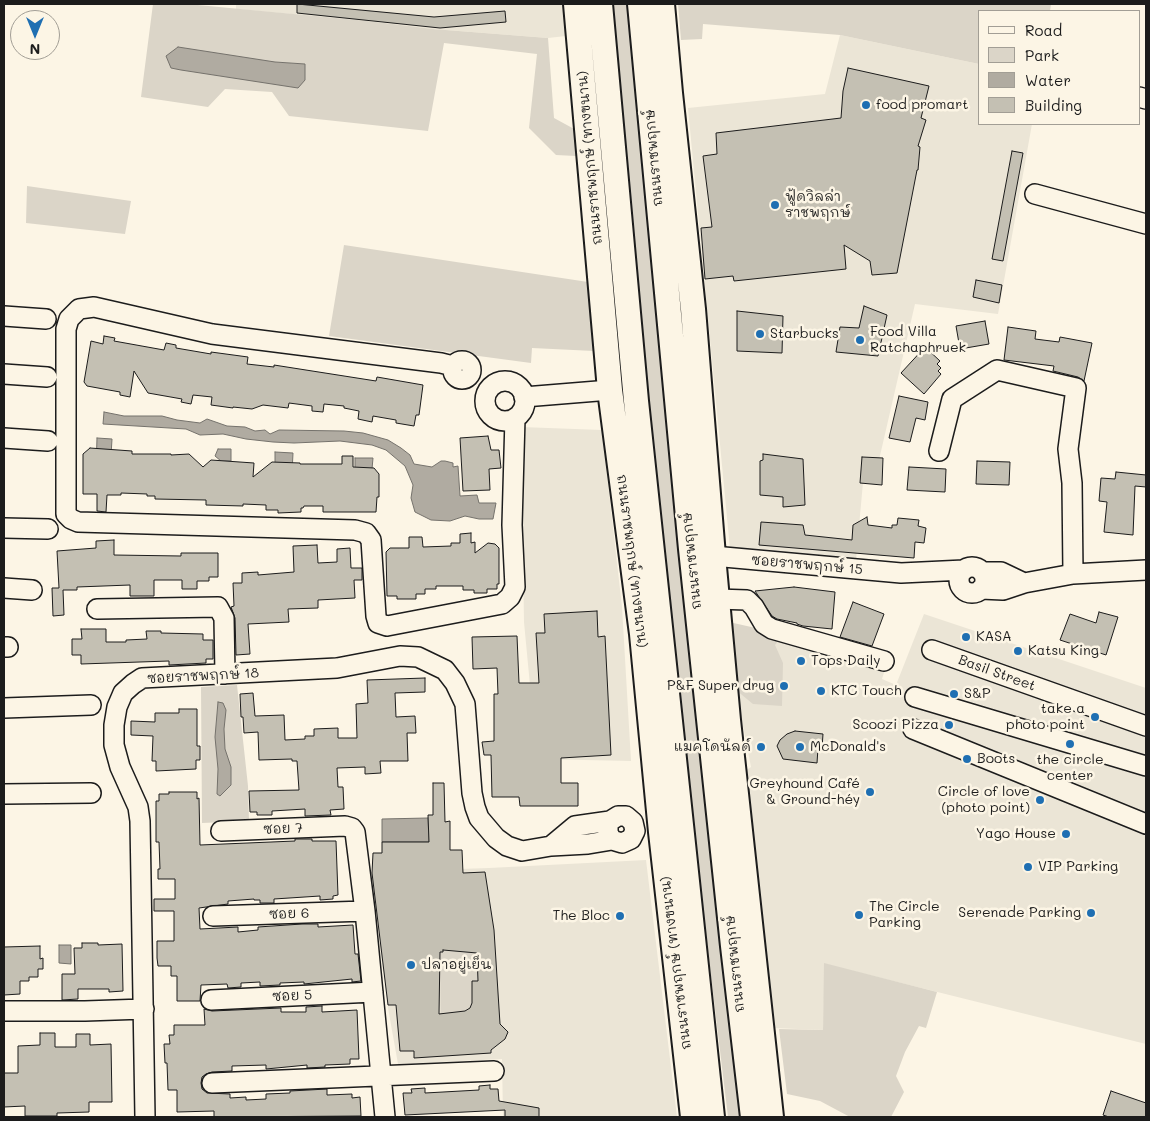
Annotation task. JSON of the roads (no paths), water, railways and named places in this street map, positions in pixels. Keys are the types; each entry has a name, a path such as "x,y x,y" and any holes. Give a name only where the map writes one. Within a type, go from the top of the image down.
{"main road":[{"name":"ถนนราชพฤกษ์ (ทางขนาน)","path":"576,4 610,390 642,634 660,823 693,1117"},
{"path":"600,4 636,402 712,1117"},
{"name":"ถนนราชพฤกษ์","path":"640,4 693,568 753,1117"},
{"path":"662,4 694,318 728,720 771,1117"},
{"path":"670,93 664,125 676,310 670,334"},
{"path":"586,108 636,402"}],"street":[{"path":"1035,194 1146,224"},
{"path":"491,386 479,378 470,375 465,379 459,379 454,375 453,366 442,363 212,334 94,307 79,309 69,319 66,329 66,514 71,520 78,522 355,530 366,533 371,540 376,616 378,623 387,626 502,604 510,597 515,587 512,525 515,418"},
{"path":"4,316 46,318"},
{"path":"939,450 952,399 997,370 1076,388 1068,449 1072,483 1074,574"},
{"path":"4,374 47,377"},
{"path":"497,382 510,382 521,389 524,398 523,408 515,418 509,420 497,419 487,410 485,398 491,386 497,382"},
{"path":"524,398 610,390"},
{"path":"4,438 48,441"},
{"path":"4,528 48,529"},
{"name":"ซอยราชพฤกษ์ 15","path":"713,556 901,573 926,582 972,579 1003,590 1024,583 1074,574 1146,570"},
{"path":"4,588 32,590"},
{"path":"717,599 747,600 754,607 764,624 772,629 884,661"},
{"path":"97,609 218,607 224,618 225,674"},
{"name":"Basil Street","path":"932,650 1146,726"},
{"name":"ซอยราชพฤกษ์ 18","path":"144,1117 140,821 138,807 120,767 114,745 114,725 117,707 123,693 142,678 337,668 406,656 418,657 445,670 455,683 465,704 472,792 479,818 496,838 507,846 522,851 551,846 576,826 610,828 622,843 631,839 631,827"},
{"path":"915,697 1146,766"},
{"path":"4,708 91,705"},
{"path":"914,729 1146,824"},
{"path":"4,794 91,793"},
{"name":"ซอยราชพฤกษ์ 18","path":"610,828 618,816 631,827 647,832 660,823"},
{"name":"ซอย 7","path":"221,831 345,826 352,828 355,832 365,911"},
{"path":"365,911 385,1117"},
{"name":"ซอย 6","path":"213,916 365,911"},
{"name":"ซอย 5","path":"211,1000 373,992"},
{"path":"4,1011 144,1009"},
{"path":"212,1083 494,1071"}],"water":[{"path":"178,47 275,62 305,64 305,80 298,88 171,68 166,56"},
{"path":"104,412 124,416 162,416 200,423 207,419 227,426 245,427 255,431 265,430 270,434 279,430 363,433 388,440 410,455 414,464 432,467 441,461 445,461 453,463 453,467 458,466 460,496 477,495 479,503 496,503 493,519 465,516 450,521 431,520 415,512 411,498 413,485 405,466 386,450 372,445 340,441 273,442 223,434 200,435 186,429 103,424"},
{"path":"97,438 112,439 110,472 96,471"},
{"path":"218,449 231,449 231,461 221,461 215,456"},
{"path":"275,452 293,453 292,473 275,464"},
{"path":"355,458 373,458 372,469 355,477"},
{"path":"218,702 223,703 226,710 224,729 225,749 231,767 231,785 220,796 217,794 218,769 215,737"},
{"path":"428,818 429,842 382,842 382,819"},
{"path":"59,945 71,945 71,964 59,963"}],"place":[{"name":"food promart","path":"866,105"},
{"name":"ฟู้ดวิลล่า ราชพฤกษ์","path":"775,205"},
{"name":"Starbucks","path":"760,334"},
{"name":"Food Villa Ratchaphruek","path":"860,340"},
{"name":"KASA","path":"966,637"},
{"name":"Katsu King","path":"1018,651"},
{"name":"Tops Daily","path":"801,661"},
{"name":"P&F Super drug","path":"784,686"},
{"name":"KTC Touch","path":"821,691"},
{"name":"S&P","path":"954,694"},
{"name":"take a photo point","path":"1095,717"},
{"name":"Scoozi Pizza","path":"949,725"},
{"name":"the circle center","path":"1070,744"},
{"name":"แมคโดนัลด์","path":"761,747"},
{"name":"McDonald's","path":"800,747"},
{"name":"Boots","path":"967,759"},
{"name":"Greyhound Café & Ground-héy","path":"870,792"},
{"name":"Circle of love (photo point)","path":"1040,800"},
{"name":"Yago House","path":"1066,834"},
{"name":"VIP Parking","path":"1028,867"},
{"name":"Serenade Parking","path":"1091,913"},
{"name":"The Circle Parking","path":"859,915"},
{"name":"The Bloc","path":"620,916"},
{"name":"ปลาอยู่เย็น","path":"411,965"}]}
